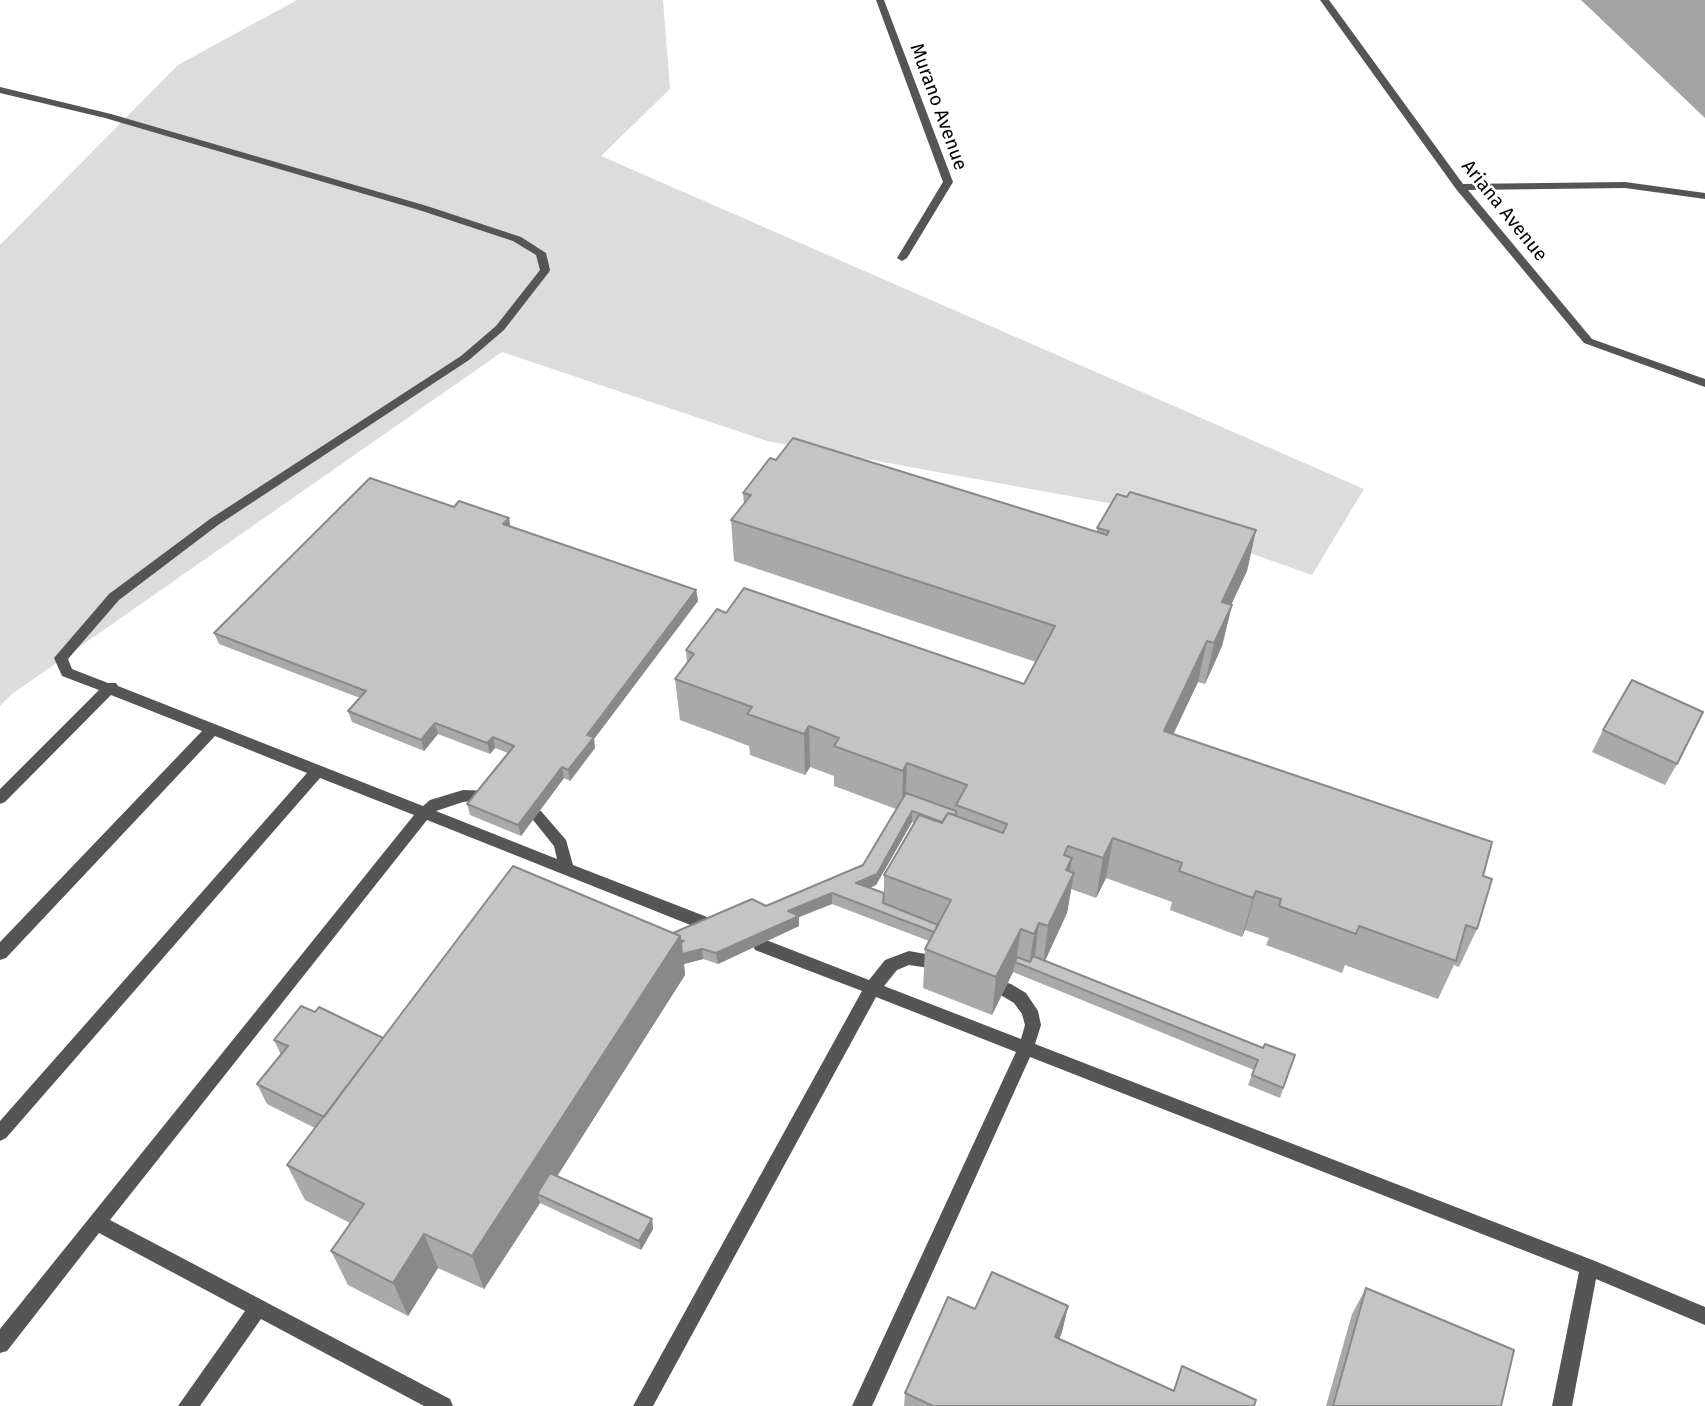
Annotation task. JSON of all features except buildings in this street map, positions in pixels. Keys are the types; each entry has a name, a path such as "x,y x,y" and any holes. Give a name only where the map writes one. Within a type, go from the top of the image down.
{"street":[{"name":"Murano Avenue","path":"880,0 948,182 902,258"},
{"name":"Ariana Avenue","path":"1324,0 1460,187 1588,341 1705,383"},
{"path":"0,90 108,116 423,208 517,239 541,253 545,270 500,328 465,358 214,522 114,597 61,658 67,672 111,687 424,814 714,927"},
{"path":"1460,187 1625,185 1705,196"},
{"path":"0,798 111,687"},
{"path":"0,953 213,729"},
{"path":"0,1133 317,771"},
{"path":"0,1344 424,814 435,804 463,796 486,795"},
{"path":"536,815 561,844 567,870"},
{"path":"761,945 1589,1267 1705,1316"},
{"path":"643,1406 872,988 891,965 909,958 936,962"},
{"path":"862,1406 1026,1048 1034,1025 1030,1011 1020,998 1005,989"},
{"path":"97,1223 443,1406"},
{"path":"1562,1406 1589,1267"},
{"path":"188,1406 258,1308"}],"shaded area":[{"path":"297,0 663,0 670,89 601,156 1364,489 1312,575 1108,503 767,441 502,352 12,694 0,706 0,245 178,65"},
{"path":"1581,0 1705,0 1705,118"}]}
